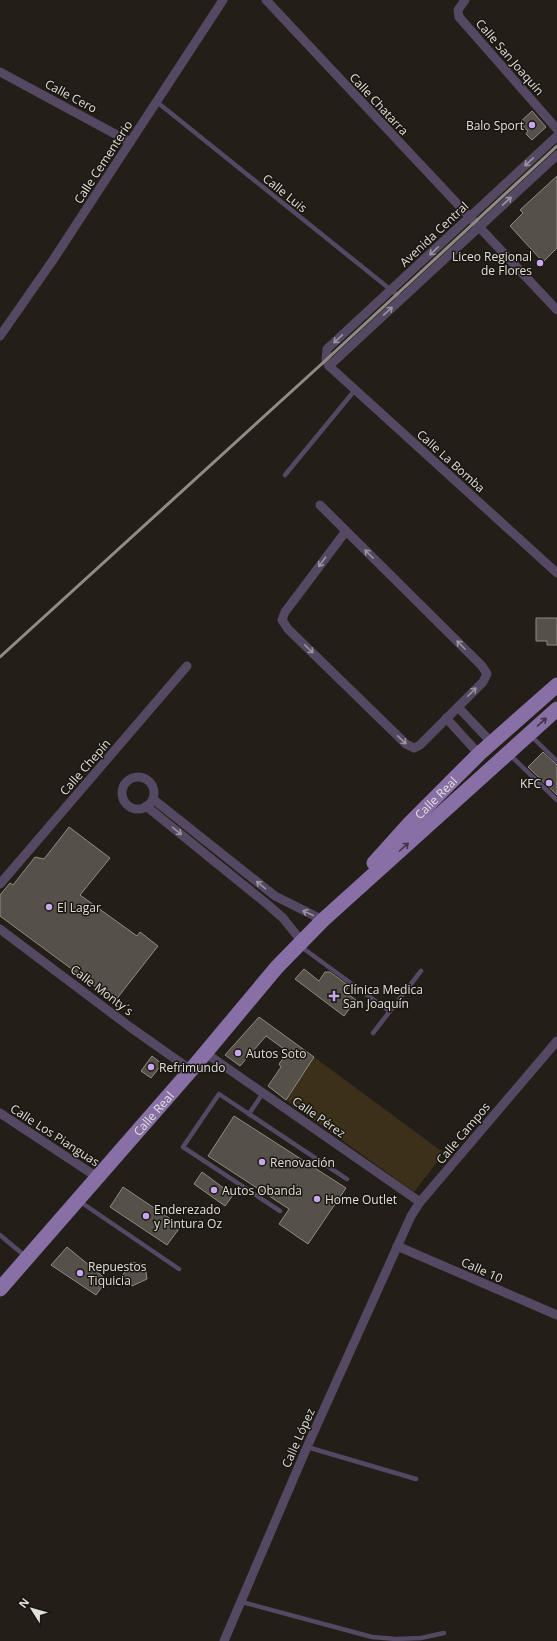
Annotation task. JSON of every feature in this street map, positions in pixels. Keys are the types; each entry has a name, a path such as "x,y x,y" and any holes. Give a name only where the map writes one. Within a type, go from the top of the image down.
{"main road":[{"name":"Calle Real","path":"323,920 410,823 491,742 557,685"},
{"name":"Calle Real","path":"0,1289 191,1070 204,1052 257,990 300,943 323,920 557,709"}],"street":[{"name":"Calle Cementerio","path":"0,336 53,260 223,0"},
{"name":"Calle Chatarra","path":"266,0 557,310"},
{"name":"Calle San Joaquín","path":"465,0 458,10 458,17 557,128"},
{"name":"Calle Cero","path":"0,72 130,142"},
{"name":"Avenida Central","path":"557,136 474,223 401,298 329,366 326,360 327,349 391,290 474,223 557,155"},
{"name":"Calle La Bomba","path":"329,366 557,573"},
{"path":"320,505 482,666 487,674 483,682 420,745 414,748 406,744 288,629 282,620 285,612 346,531"},
{"name":"Calle Chepín","path":"0,884 187,666"},
{"path":"458,707 491,742"},
{"path":"446,718 479,754"},
{"path":"153,798 146,806 142,808 132,808 124,801 122,792 126,783 134,778 144,778 151,785 153,798 275,896 323,920"},
{"path":"146,806 268,904 283,918 300,943"},
{"path":"211,859 218,850"},
{"path":"268,904 275,896"},
{"name":"Calle Monty´s","path":"0,929 130,1027 191,1070"},
{"name":"Calle Campos","path":"397,1246 420,1202 557,1041"},
{"name":"Calle Pérez","path":"204,1052 420,1202"},
{"name":"Calle Los Pianguas","path":"0,1113 97,1177"},
{"name":"Calle 10","path":"397,1246 557,1315"},
{"name":"Calle López","path":"224,1641 242,1602 307,1447 397,1246"}],"lane":[{"name":"Calle Luis","path":"156,102 401,298"},
{"path":"285,475 355,390"},
{"path":"528,734 557,761"},
{"path":"507,753 557,800"},
{"path":"300,943 389,1011"},
{"path":"373,1033 421,970"},
{"path":"249,1114 263,1093"},
{"path":"280,1211 183,1147 219,1094 347,1180"},
{"path":"77,1200 179,1269"},
{"path":"0,1236 28,1258"},
{"path":"307,1447 416,1480"},
{"path":"242,1602 372,1637 396,1639 421,1638 444,1633"}],"shaded area":[{"path":"314,1057 444,1153 414,1192 286,1100"}],"building":[{"name":"Balo Sport","path":"532,111 546,127 532,140 526,134 528,131 519,123"},
{"path":"557,176 557,248 543,262 510,226 523,213 520,210"},
{"path":"536,618 557,618 557,645 547,645 547,641 536,641"},
{"name":"KFC","path":"543,752 557,765 557,795 528,767"},
{"name":"El Lagar","path":"69,827 110,858 80,895 137,936 140,932 158,946 115,1001 0,916 0,895 10,883 13,885 35,857 44,859"},
{"name":"Clínica Medica San Joaquín","path":"304,969 319,981 325,972 330,972 349,986 345,992 356,1000 344,1016 295,979"},
{"name":"Autos Soto","path":"259,1017 314,1057 286,1100 268,1086 281,1067 279,1064 288,1052 266,1036 240,1066 225,1055"},
{"name":"Refrimundo","path":"152,1056 162,1064 151,1078 141,1071"},
{"name":"Renovación","path":"234,1116 346,1188 308,1244 279,1224 289,1209 208,1156"},
{"name":"Autos Obanda","path":"202,1172 233,1195 225,1206 194,1184"},
{"name":"Enderezado y Pintura Oz","path":"123,1187 181,1226 167,1245 110,1207"},
{"name":"Repuestos Tiquicia","path":"67,1247 107,1280 96,1295 51,1265"},
{"path":"131,1262 145,1265 147,1279 132,1286 123,1275"}],"railway":[{"path":"0,657 326,360 557,146"}],"place":[{"name":"Balo Sport","path":"532,125"},
{"name":"Liceo Regional de Flores","path":"540,263"},
{"name":"KFC","path":"549,783"},
{"name":"El Lagar","path":"49,907"},
{"name":"Clínica Medica San Joaquín","path":"334,996"},
{"name":"Autos Soto","path":"238,1053"},
{"name":"Refrimundo","path":"151,1067"},
{"name":"Renovación","path":"262,1162"},
{"name":"Autos Obanda","path":"214,1190"},
{"name":"Home Outlet","path":"317,1199"},
{"name":"Enderezado y Pintura Oz","path":"146,1216"},
{"name":"Repuestos Tiquicia","path":"80,1273"}]}
